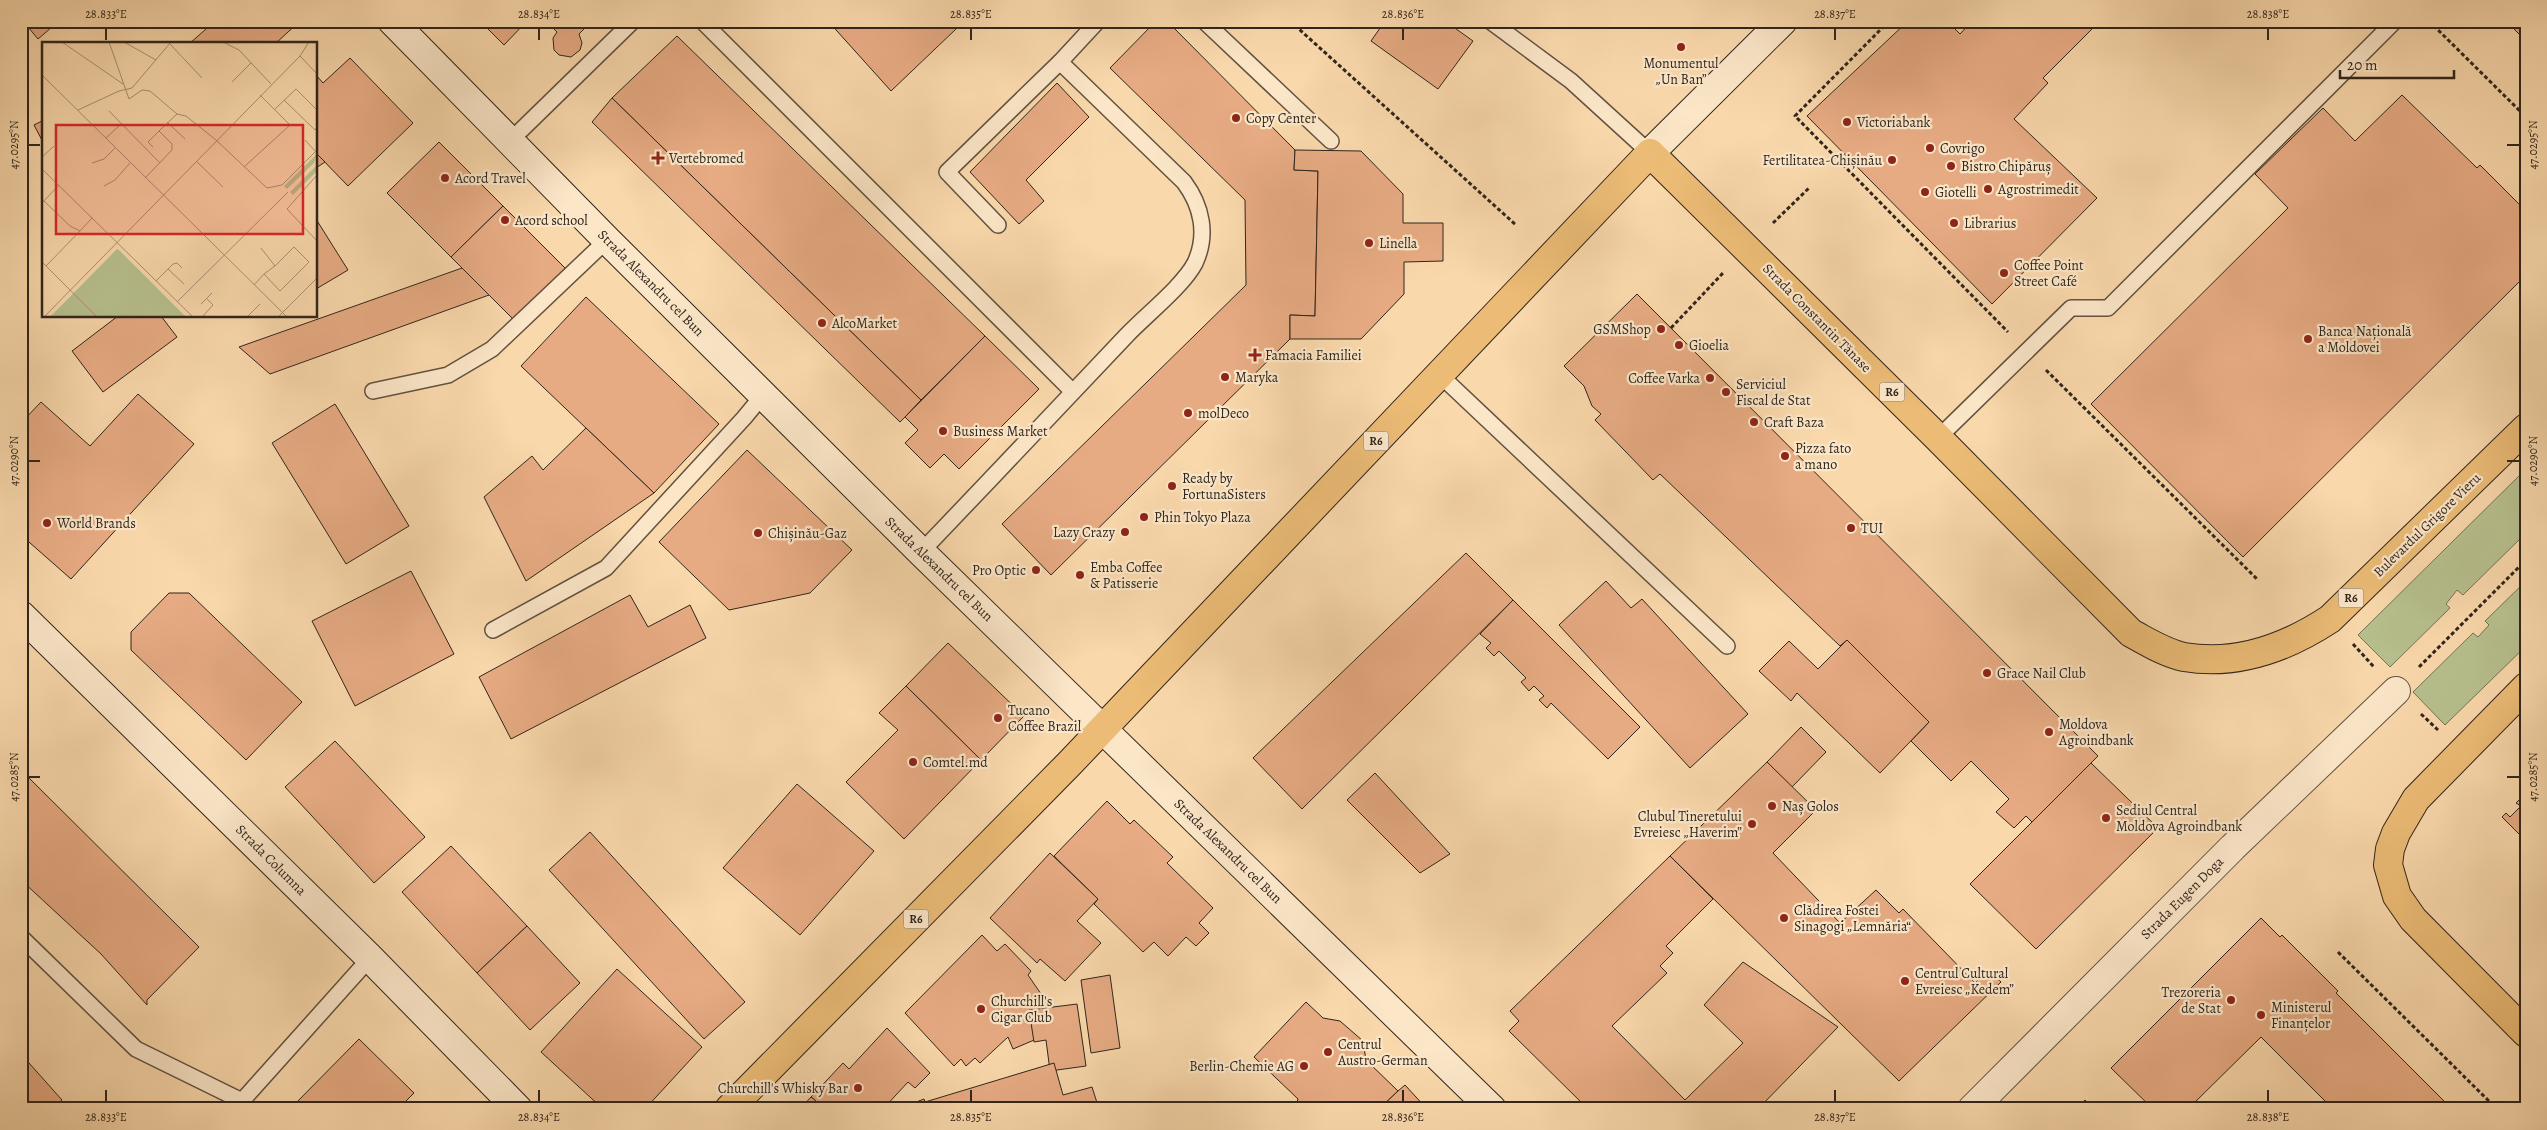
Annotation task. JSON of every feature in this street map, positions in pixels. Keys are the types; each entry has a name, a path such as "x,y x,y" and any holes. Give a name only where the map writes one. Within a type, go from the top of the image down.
{"main road":[{"name":"Strada Alexandru cel Bun","path":"392,21 511,140 607,240 921,552 1492,1109"},
{"path":"1650,153 1783,21"},
{"name":"R6","path":"729,1109 1103,729 1650,153"},
{"name":"Strada Constantin Tănase","path":"1650,153 1938,438 2131,633"},
{"name":"Bulevardul Grigore Vieru","path":"2131,633 2158,648 2183,656 2208,659 2255,654 2304,636 2330,619 2526,428"},
{"name":"Strada Columna","path":"25,625 370,958 518,1109"},
{"path":"2526,687 2416,799 2405,816 2390,849 2388,865 2397,896 2412,919 2526,1033"},
{"name":"Strada Eugen Doga","path":"1972,1109 2226,854 2396,691"}],"lane":[{"path":"511,140 633,21"},
{"path":"702,21 1073,392"},
{"path":"998,225 947,172 1060,62 1098,21"},
{"path":"1204,21 1332,141"},
{"path":"1490,21 1571,81 1650,153"},
{"path":"1938,438 2072,308 2108,308 2395,21"},
{"path":"921,552 1073,392 1188,275 1195,263 1202,242 1203,228 1198,206 1184,182 1060,62"},
{"path":"373,391 448,375 492,349 607,240"},
{"path":"1440,375 1727,646"},
{"path":"493,630 606,568 763,395"},
{"path":"21,937 136,1049 238,1105 370,958"}],"path":[{"path":"1290,21 1516,225"},
{"path":"1795,116 1889,21"},
{"path":"2429,21 2526,117"},
{"path":"1773,223 1809,188"},
{"path":"1671,328 1725,271"},
{"path":"2396,691 2526,560"},
{"path":"2338,952 2497,1109"}],"green space":[{"path":"2526,469 2526,533 2463,595 2457,590 2446,604 2450,608 2390,667 2358,635"},
{"path":"2526,581 2526,646 2445,725 2413,692 2473,633 2478,637 2489,625 2485,621"}],"building":[{"path":"23,21 59,21 38,39"},
{"path":"215,21 300,21 277,42 191,42"},
{"path":"480,21 527,21 504,45"},
{"path":"546,21 592,21 579,34 582,43 580,50 571,57 559,55 554,50 553,38 557,32"},
{"path":"828,21 949,21 956,29 891,91"},
{"path":"1156,21 1167,21 1295,150 1294,170 1318,171 1315,316 1290,315 1290,339 1051,575 1002,524 1246,285 1245,200 1110,68"},
{"path":"1385,21 1445,21 1473,41 1438,89 1371,41"},
{"path":"1908,21 1947,21 1960,34 1972,21 2100,21 2043,78 2048,83 2014,119 2097,198 1992,304 1807,116"},
{"path":"2236,21 2250,21 2243,28"},
{"path":"2506,21 2526,21 2526,41"},
{"path":"677,36 985,336 921,400 612,98"},
{"path":"350,58 413,123 348,186 318,155 318,77 323,83"},
{"path":"1057,83 1089,117 1026,180 1044,201 1019,224 970,172"},
{"name":"Banca Națională a Moldovei","path":"2402,95 2477,168 2480,165 2526,211 2526,275 2243,557 2091,404 2288,208 2255,174 2323,108 2355,141"},
{"path":"612,98 921,400 900,422 592,122"},
{"path":"42,121 42,140 34,125"},
{"path":"439,142 503,206 451,257 387,193"},
{"path":"1295,150 1361,151 1403,194 1403,223 1443,223 1443,261 1404,262 1404,294 1361,339 1290,339 1290,315 1315,316 1318,171 1294,170"},
{"path":"318,155 325,162 318,167"},
{"path":"503,206 566,269 514,320 451,257"},
{"path":"318,222 348,270 318,288"},
{"path":"462,268 489,295 270,374 239,347"},
{"path":"1637,294 2098,756 2032,822 2026,816 2014,828 1996,812 2009,799 1971,761 1951,781 1911,741 1929,722 1847,640 1840,646 1660,474 1653,480 1595,420 1601,414 1592,406 1584,386 1564,366"},
{"path":"586,297 719,424 654,493 521,366"},
{"path":"115,318 163,318 177,337 103,392 72,351"},
{"path":"985,336 1039,389 959,469 944,454 930,468 905,443 918,430 905,417"},
{"path":"138,394 194,444 71,579 21,535 21,423 41,402 90,446"},
{"path":"335,404 409,526 346,564 272,443"},
{"path":"586,428 654,493 526,581 484,497 532,456 543,470"},
{"path":"747,450 852,550 810,593 729,610 659,542"},
{"path":"1466,553 1513,600 1302,809 1253,758"},
{"path":"411,571 454,654 355,706 312,621"},
{"path":"1606,581 1631,608 1642,599 1748,714 1690,768 1559,625"},
{"path":"169,593 189,593 302,702 246,760 131,650 131,632"},
{"path":"630,595 648,627 690,605 706,638 511,739 479,677"},
{"path":"1513,600 1640,727 1608,759 1551,703 1547,708 1539,700 1544,696 1534,686 1529,691 1521,682 1526,678 1499,651 1494,656 1486,648 1491,643 1480,634"},
{"path":"1847,640 1929,722 1880,773 1797,693 1791,701 1759,671 1789,641 1818,669"},
{"path":"948,643 1024,716 981,760 906,686"},
{"path":"906,686 981,760 904,839 846,782 898,730 879,713"},
{"path":"1801,727 1826,752 1792,787 1767,762"},
{"path":"335,741 425,837 374,883 285,787"},
{"name":"Clădirea Fostei Sinagogi „Lemnăria“","path":"1767,762 1816,810 1773,853 1840,923 1876,890 1899,913 1903,909 1975,983 1988,969 2001,982 1899,1081 1670,856"},
{"path":"2091,763 2158,828 2036,949 1970,884"},
{"path":"21,770 199,947 147,1000 147,1005 101,954 21,880"},
{"path":"1375,773 1450,854 1420,873 1347,800"},
{"path":"797,784 874,851 800,935 723,868"},
{"path":"2526,793 2526,841 2502,817 2506,813 2510,817 2521,806 2516,803"},
{"path":"1107,801 1130,824 1134,820 1173,857 1167,863 1213,908 1199,923 1209,933 1196,946 1186,937 1168,956 1154,942 1143,952 1094,904 1098,899 1054,856"},
{"path":"590,832 745,1002 704,1039 549,870"},
{"path":"451,846 527,926 477,973 402,892"},
{"path":"1050,853 1098,899 1077,921 1101,943 1065,981 1040,959 1037,963 990,918"},
{"path":"1670,856 1713,899 1666,946 1673,953 1660,966 1667,973 1612,1026 1685,1100 1743,1043 1704,1005 1743,962 1838,1027 1758,1109 1588,1109 1509,1031 1519,1021 1510,1011"},
{"name":"Ministerul Finanțelor","path":"2261,918 2280,937 2282,935 2338,991 2336,993 2452,1109 2333,1109 2261,1037 2188,1109 2153,1109 2111,1068"},
{"path":"527,926 580,983 530,1030 477,973"},
{"path":"982,935 997,951 1005,944 1031,971 1028,975 1050,1007 1053,1032 1013,1049 1008,1037 980,1063 975,1058 966,1066 961,1059 954,1066 905,1013"},
{"path":"617,969 702,1047 645,1109 603,1109 541,1052"},
{"path":"1110,975 1120,1048 1091,1053 1081,980"},
{"path":"1306,1002 1323,1018 1340,1021 1363,1041 1366,1060 1398,1091 1379,1109 1295,1109 1298,1099 1254,1057"},
{"path":"1077,1004 1086,1066 1050,1071 1046,1040 1034,1042 1029,1010"},
{"path":"887,1028 930,1073 915,1088 908,1082 883,1109 808,1109 816,1101 811,1097 843,1063 849,1069"},
{"path":"359,1039 414,1093 398,1109 290,1109"},
{"path":"21,1054 62,1100 52,1109 21,1109"},
{"path":"1054,1063 1063,1095 1092,1087 1099,1109 898,1109 924,1099 925,1102"},
{"path":"1405,1085 1427,1109 1379,1109 1398,1091"},
{"path":"811,1097 816,1101 809,1109 800,1109"},
{"path":"2085,1100 2094,1109 2076,1109"}],"place":[{"name":"Monumentul „Un Ban”","path":"1681,47"},
{"name":"Copy Center","path":"1236,118"},
{"name":"Victoriabank","path":"1847,122"},
{"name":"Covrigo","path":"1930,148"},
{"name":"Vertebromed","path":"658,158"},
{"name":"Fertilitatea-Chișinău","path":"1892,160"},
{"name":"Bistro Chipăruș","path":"1951,166"},
{"name":"Acord Travel","path":"445,178"},
{"name":"Agrostrimedit","path":"1988,189"},
{"name":"Giotelli","path":"1925,192"},
{"name":"Acord school","path":"505,220"},
{"name":"Librarius","path":"1954,223"},
{"name":"Linella","path":"1369,243"},
{"name":"Coffee Point Street Café","path":"2004,273"},
{"name":"AlcoMarket","path":"822,323"},
{"name":"GSMShop","path":"1661,329"},
{"name":"Banca Națională a Moldovei","path":"2308,339"},
{"name":"Gioelia","path":"1679,345"},
{"name":"Famacia Familiei","path":"1255,355"},
{"name":"Maryka","path":"1225,377"},
{"name":"Coffee Varka","path":"1710,378"},
{"name":"Serviciul Fiscal de Stat","path":"1726,392"},
{"name":"molDeco","path":"1188,413"},
{"name":"Craft Baza","path":"1754,422"},
{"name":"Business Market","path":"943,431"},
{"name":"Pizza fato a mano","path":"1785,456"},
{"name":"Ready by FortunaSisters","path":"1172,486"},
{"name":"Phin Tokyo Plaza","path":"1144,517"},
{"name":"World Brands","path":"47,523"},
{"name":"TUI","path":"1851,528"},
{"name":"Lazy Crazy","path":"1125,532"},
{"name":"Chișinău-Gaz","path":"758,533"},
{"name":"Pro Optic","path":"1036,570"},
{"name":"Emba Coffee & Patisserie","path":"1080,575"},
{"name":"Grace Nail Club","path":"1987,673"},
{"name":"Tucano Coffee Brazil","path":"998,718"},
{"name":"Moldova Agroindbank","path":"2049,732"},
{"name":"Comtel.md","path":"913,762"},
{"name":"Naș Golos","path":"1772,806"},
{"name":"Sediul Central Moldova Agroindbank","path":"2106,818"},
{"name":"Clubul Tineretului Evreiesc „Haverim”","path":"1752,824"},
{"name":"Clădirea Fostei Sinagogi „Lemnăria“","path":"1784,918"},
{"name":"Centrul Cultural Evreiesc „Kedem”","path":"1905,981"},
{"name":"Trezoreria de Stat","path":"2231,1000"},
{"name":"Churchill's Cigar Club","path":"981,1009"},
{"name":"Ministerul Finanțelor","path":"2261,1015"},
{"name":"Centrul Austro-German","path":"1328,1052"},
{"name":"Berlin-Chemie AG","path":"1304,1066"},
{"name":"Churchill's Whisky Bar","path":"858,1088"}]}
